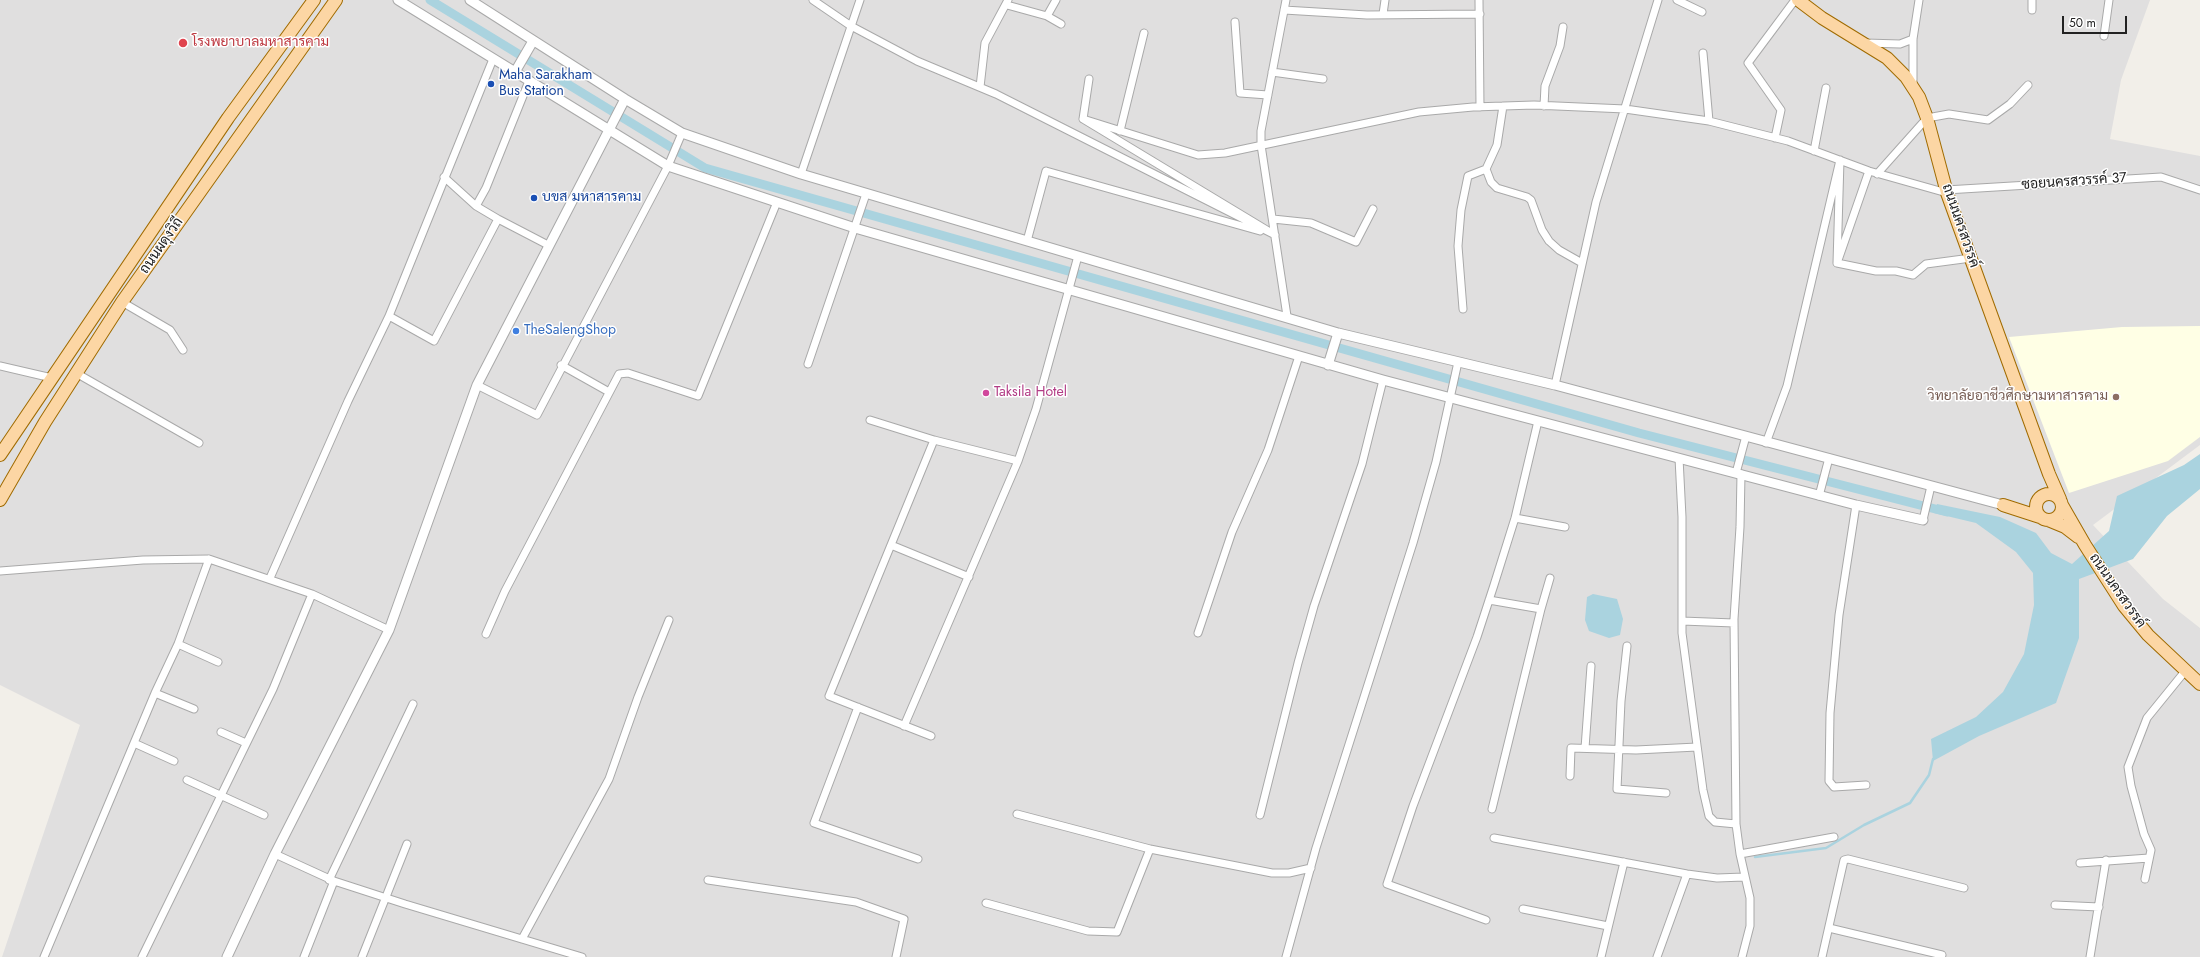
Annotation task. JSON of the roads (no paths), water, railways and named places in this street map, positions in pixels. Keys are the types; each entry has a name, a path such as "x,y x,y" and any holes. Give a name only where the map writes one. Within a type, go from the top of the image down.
{"main road":[{"name":"ถนนผดุงวิถี","path":"0,455 228,118 314,0"},
{"name":"ถนนผดุงวิถี","path":"0,500 76,373 122,302 336,0"},
{"name":"ถนนนครสวรรค์","path":"1798,0 1822,18 1862,42 1897,67 1913,87 1927,118 1947,191 2061,502 2083,543 2124,606 2148,635 2200,684"},
{"path":"52,378 68,387"},
{"path":"2044,519 2036,510 2040,497 2051,478"},
{"path":"2003,505 2024,504 2050,493 2061,502 2057,517 2044,519"},
{"path":"2003,505 2065,528 2083,543"}],"street":[{"path":"398,0 608,131 668,166 855,228 1328,365 1856,506 1924,520 1931,486"},
{"path":"470,0 625,99 682,133 801,174 1338,332 1555,385 1746,436 1766,443 1829,458 2003,505"},
{"path":"813,0 851,26 917,60 980,87 1275,235"},
{"path":"801,174 860,0"},
{"path":"1047,16 1056,0"},
{"path":"1286,0 1261,132 1272,219 1287,316"},
{"path":"1383,14 1384,0"},
{"path":"1479,0 1480,107"},
{"path":"1555,385 1596,202 1658,0"},
{"path":"1677,0 1702,12"},
{"path":"1775,138 1781,110 1748,63 1795,0"},
{"path":"1913,87 1913,39 1919,0"},
{"path":"2032,0 2032,10"},
{"path":"2104,36 2109,0"},
{"path":"980,87 985,43 1008,2 1047,16 1061,24"},
{"path":"1284,10 1367,15 1480,14"},
{"path":"1235,22 1240,93 1268,95"},
{"path":"1544,106 1545,86 1560,46 1564,27"},
{"path":"1120,131 1144,33"},
{"path":"1862,42 1900,44 1913,39"},
{"path":"515,72 533,41"},
{"path":"1703,53 1709,121"},
{"path":"270,578 348,401 390,316 444,177 493,59"},
{"path":"1272,72 1323,79"},
{"path":"1089,79 1083,120 1275,235"},
{"path":"476,206 486,188 529,81"},
{"path":"1877,174 1927,118 1949,114 1988,120 2010,104 2028,85"},
{"path":"1814,151 1826,88"},
{"path":"227,957 275,854 388,630 477,385 548,245 625,99"},
{"path":"1463,309 1458,246 1461,210 1468,176 1486,169 1497,145 1504,106"},
{"name":"ซอยนครสวรรค์ 37","path":"1083,120 1198,155 1225,153 1419,112 1504,106 1624,109 1709,121 1775,138 1877,174 1947,191 2161,177 2200,190"},
{"path":"477,385 537,414 561,365 668,166 682,133"},
{"path":"1837,263 1840,160"},
{"path":"1766,443 1787,386 1840,160"},
{"path":"1486,169 1491,182 1497,188 1527,197 1531,200 1542,230 1549,241 1559,250 1582,263"},
{"path":"1027,241 1046,171 1275,235"},
{"path":"1837,263 1869,171"},
{"path":"444,177 476,206 548,245"},
{"path":"808,364 866,194"},
{"path":"486,634 505,591 619,374 628,373 698,396 777,202"},
{"path":"1272,219 1311,223 1356,242 1373,208"},
{"path":"390,316 434,341 498,219"},
{"path":"904,726 1018,461 1036,409 1078,256"},
{"path":"1837,263 1876,271 1896,271 1913,275 1926,264 1971,258"},
{"path":"122,302 170,330 183,350"},
{"path":"1328,365 1338,332"},
{"path":"1198,633 1232,532 1268,450 1299,356"},
{"path":"1286,957 1311,868 1413,543 1436,462 1458,362"},
{"path":"561,365 609,392"},
{"path":"0,366 52,378"},
{"path":"76,373 199,443"},
{"path":"1260,814 1314,606 1362,464 1383,380"},
{"path":"870,420 934,440 1018,461"},
{"path":"1486,920 1387,884 1413,806 1477,637 1515,518 1538,421"},
{"path":"1742,957 1750,926 1750,898 1744,877 1736,824 1734,623 1740,527 1739,474 1746,436"},
{"path":"931,736 829,696 934,440"},
{"path":"1679,458 1682,517 1682,621 1703,790 1709,816 1715,822 1736,824"},
{"path":"1820,496 1829,458"},
{"path":"1856,506 1839,614 1830,713 1829,781 1834,787 1866,785"},
{"path":"1515,518 1565,527"},
{"path":"891,545 969,577"},
{"path":"0,571 30,570 143,560 210,559 270,578 312,594 388,630"},
{"path":"44,957 155,693 178,644 210,559"},
{"path":"0,567 30,570"},
{"path":"0,576 30,570"},
{"path":"1492,809 1540,609 1550,578"},
{"path":"142,957 273,688 312,594"},
{"path":"1489,600 1540,609"},
{"path":"522,939 609,779 638,697 669,620"},
{"path":"1682,621 1734,623"},
{"path":"178,644 218,662"},
{"path":"1627,646 1621,701 1617,789 1666,793"},
{"path":"1585,748 1590,666"},
{"path":"2145,879 2151,850 2133,793 2128,768 2147,718 2186,670"},
{"path":"155,693 194,709"},
{"path":"304,957 331,880 413,704"},
{"path":"858,707 814,823 918,859"},
{"path":"221,732 246,743"},
{"path":"134,743 174,760"},
{"path":"1570,776 1571,748 1620,748 1636,750 1697,747"},
{"path":"187,780 264,815"},
{"path":"1016,814 1150,849 1272,874 1289,874 1311,868"},
{"path":"1740,854 1834,837"},
{"path":"1494,838 1687,874 1717,878 1744,877"},
{"path":"362,957 407,844"},
{"path":"986,903 1088,931 1117,932 1150,849"},
{"path":"275,854 331,880 385,898 582,957"},
{"path":"2080,864 2106,860 2149,858"},
{"path":"1822,957 1844,860 1848,859 1964,888"},
{"path":"2090,957 2106,860"},
{"path":"1601,957 1624,862"},
{"path":"1657,957 1687,874"},
{"path":"708,880 856,902 904,919 896,957"},
{"path":"2055,905 2099,907"},
{"path":"1523,909 1608,926"},
{"path":"1829,928 1942,955"}],"water":[{"path":"2200,454 2200,489 2167,516 2133,559 2079,579 2079,638 2056,703 1979,736 1933,761 1931,739 1976,717 2003,692 2024,654 2034,605 2033,573 2016,552 1976,523 1934,513 1937,504 2000,517 2036,533 2051,553 2072,564 2109,531 2117,496 2184,465"},
{"path":"1593,594 1617,599 1623,619 1620,635 1609,638 1589,631 1585,620 1587,597"}],"waterway":[{"path":"430,0 705,168 1639,433 1947,512"},
{"path":"1755,857 1826,848 1864,825 1910,803 1929,775 1933,759"}],"place":[{"name":"โรงพยาบาลมหาสารคาม","path":"183,43"},
{"name":"Maha Sarakham Bus Station","path":"491,84"},
{"name":"บขส มหาสารคาม","path":"534,198"},
{"name":"TheSalengShop","path":"516,331"},
{"name":"Taksila Hotel","path":"986,393"},
{"name":"วิทยาลัยอาชีวศึกษามหาสารคาม","path":"2116,397"}]}
